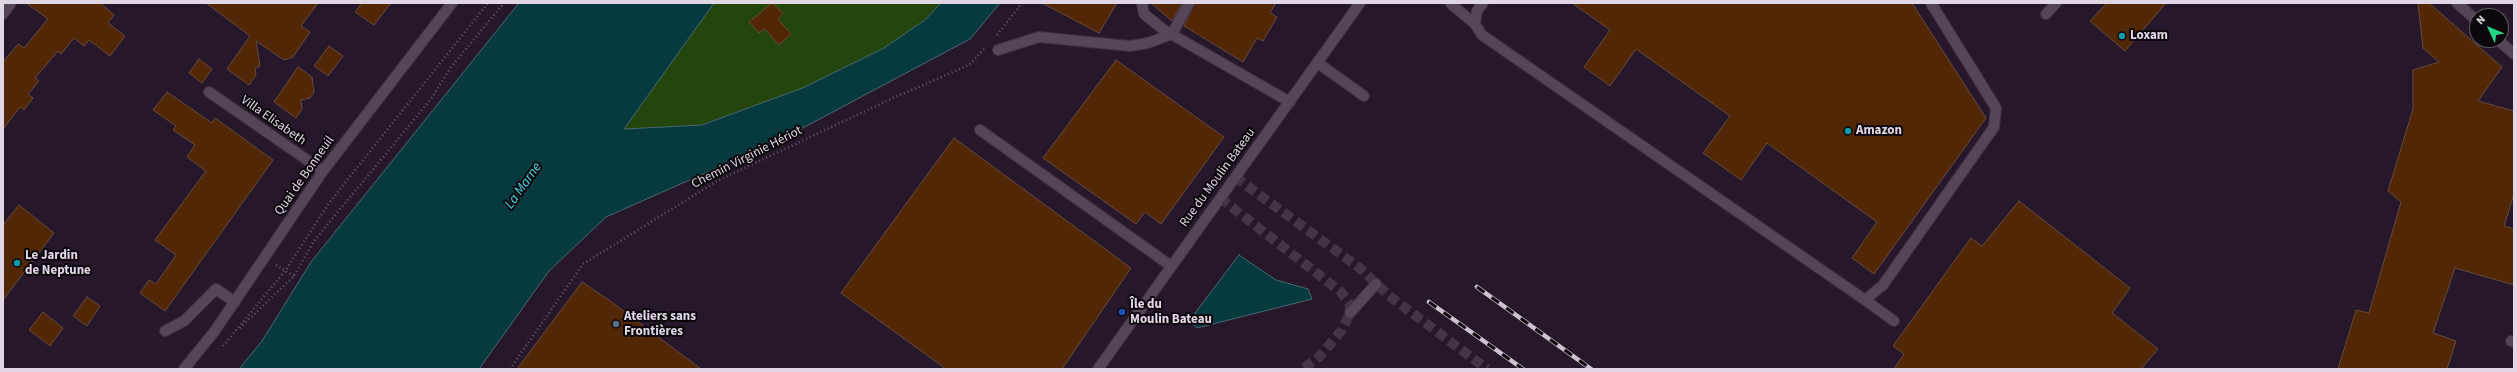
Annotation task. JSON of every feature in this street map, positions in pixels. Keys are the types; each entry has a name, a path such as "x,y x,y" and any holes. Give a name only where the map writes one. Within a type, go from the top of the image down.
{"street":[{"path":"3,14 12,3"},
{"name":"Quai de Bonneuil","path":"184,368 235,302 323,171 452,3"},
{"path":"1142,3 1144,14 1172,34 1290,102"},
{"path":"998,50 1039,37 1130,46 1172,34 1189,3"},
{"name":"Rue du Moulin Bateau","path":"1098,369 1360,3"},
{"path":"1451,3 1475,24 1482,35 1894,321"},
{"path":"1475,24 1477,11 1483,3"},
{"path":"1865,300 1883,285 1994,127 1996,108 1931,3"},
{"path":"2046,14 2056,3"},
{"path":"2456,3 2469,14"},
{"path":"1318,63 1364,96"},
{"name":"Villa Elisabeth","path":"209,92 323,171"},
{"path":"980,130 1171,266"},
{"path":"1350,313 1376,284"},
{"path":"165,331 184,321 216,289 235,302"}],"path":[{"path":"229,340 285,271 329,203 488,3"},
{"path":"219,351 294,276 314,241 431,99 451,68 504,3"},
{"path":"994,38 1022,3"},
{"name":"Chemin Virginie Hériot","path":"510,369 583,264 717,181 893,98 969,65 989,44"},
{"path":"276,265 294,276"}],"green space":[{"path":"714,3 941,3 925,20 884,48 805,87 702,125 623,129"}],"water":[{"name":"La Marne","path":"519,3 714,3 624,129 702,125 805,87 884,48 925,20 941,3 1000,3 970,39 782,139 606,217 549,271 479,369 239,369 262,341 311,262"},
{"path":"1239,255 1276,280 1308,289 1312,299 1197,328 1189,321"}],"building":[{"path":"26,3 100,3 114,15 108,23 125,36 110,56 89,40 84,46 74,38 61,54 58,51 35,78 39,81 28,94 33,98 24,110 20,107 3,129 3,62 18,44 24,48 48,19"},
{"path":"206,3 318,3 301,26 310,32 293,57 284,60 256,41 260,66 255,68 256,75 249,85 227,69 250,36"},
{"path":"362,3 391,3 374,25 355,12"},
{"path":"772,3 783,13 778,19 791,34 779,45 765,29 759,33 749,22"},
{"path":"1042,3 1117,3 1099,33"},
{"path":"1151,3 1182,3 1172,21"},
{"path":"1195,3 1276,3 1270,13 1277,17 1263,41 1257,38 1243,62 1184,26"},
{"name":"Amazon","path":"1572,3 1912,3 1986,118 1874,274 1852,258 1877,222 1767,143 1741,180 1703,153 1730,116 1636,49 1610,86 1584,67 1610,30"},
{"name":"Loxam","path":"2107,3 2166,3 2125,51 2090,21"},
{"path":"2418,3 2429,3 2469,38 2469,48 2480,48 2502,67 2478,101 2514,111 2514,194 2504,226 2514,229 2514,285 2455,268 2433,333 2456,341 2447,369 2338,369 2356,310 2369,313 2401,202 2388,191 2413,109 2413,70 2439,62 2423,48"},
{"path":"329,46 343,56 328,76 314,66"},
{"path":"199,59 212,69 202,83 189,73"},
{"path":"1116,60 1224,137 1161,224 1145,212 1136,224 1043,158"},
{"path":"298,67 312,77 314,92 310,98 301,100 302,109 296,118 274,102"},
{"path":"167,92 212,123 215,118 273,160 165,311 140,293 149,280 156,284 176,255 155,240 206,171 187,157 195,145 173,130 176,126 153,110"},
{"path":"954,138 1131,268 1062,369 946,369 841,293"},
{"path":"2019,201 2130,288 2112,313 2158,349 2141,369 1894,369 1904,354 1893,346 1971,238 1982,246"},
{"name":"Le Jardin de Neptune","path":"19,205 54,233 3,300 3,225"},
{"path":"582,282 609,300 701,369 517,369"},
{"path":"87,297 100,306 87,326 73,316"},
{"path":"43,312 63,328 50,346 29,330"}],"tunnel":[{"path":"1235,177 1361,269 1388,295 1487,369"},
{"path":"1220,198 1341,292 1350,304 1350,313 1342,330 1319,357 1303,369"}],"railway":[{"path":"1477,287 1591,369"},
{"path":"1429,302 1523,369"}],"place":[{"name":"Loxam","path":"2122,36"},
{"name":"Amazon","path":"1848,131"},
{"name":"Le Jardin de Neptune","path":"17,263"},
{"name":"Île du Moulin Bateau","path":"1122,312"},
{"name":"Ateliers sans Frontières","path":"616,324"}]}
